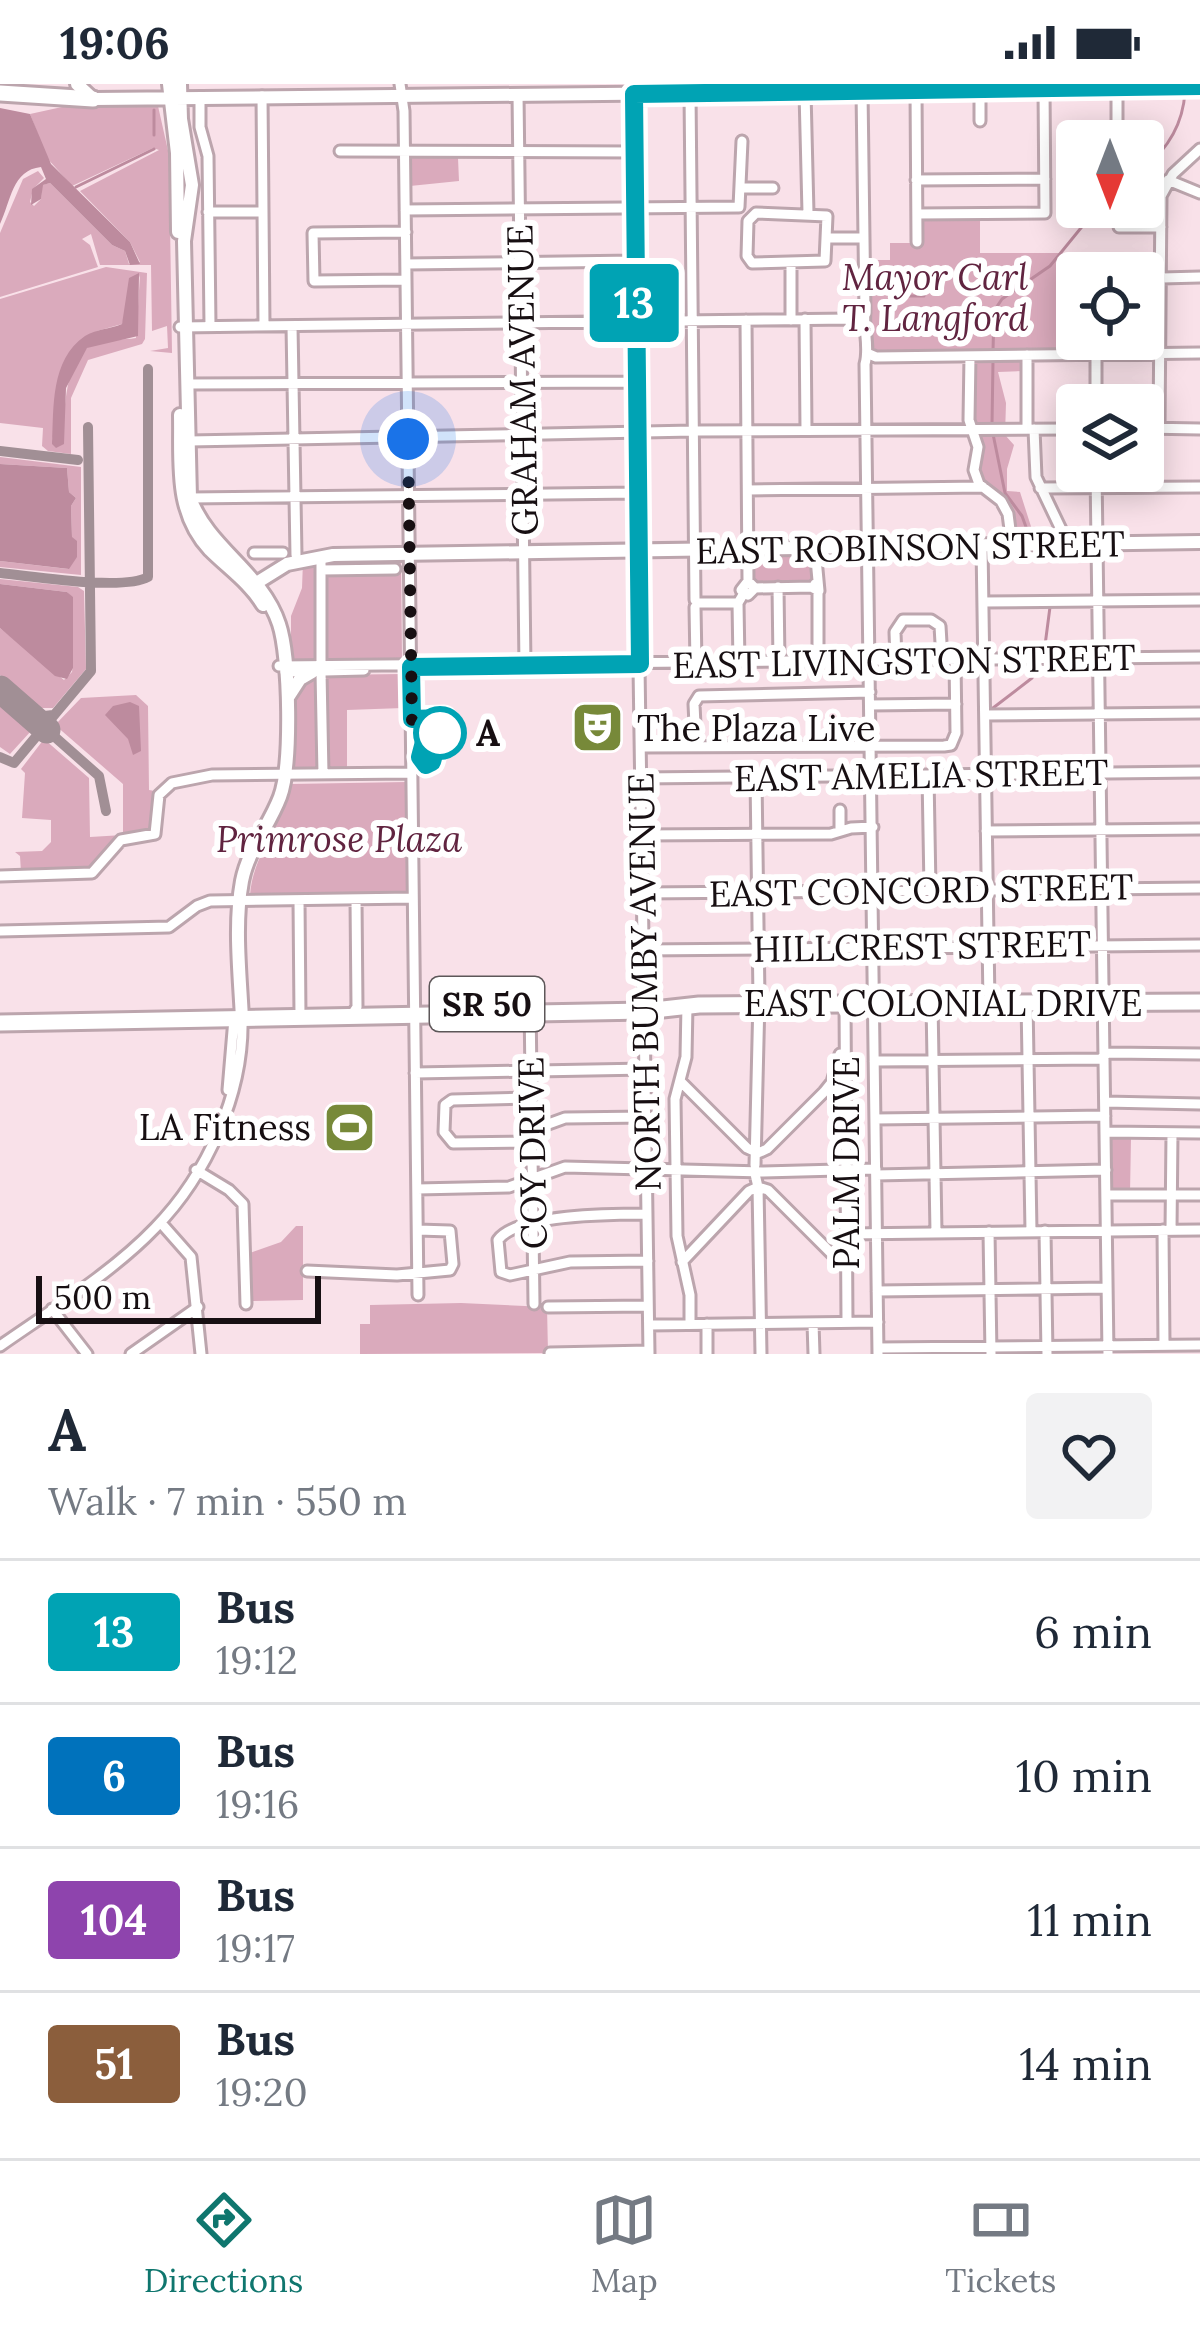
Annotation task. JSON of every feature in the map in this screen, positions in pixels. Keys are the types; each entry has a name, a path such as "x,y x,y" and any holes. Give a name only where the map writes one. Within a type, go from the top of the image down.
{"highway":[{"path":"690,93 759,84"},
{"path":"0,93 93,99"},
{"name":"EAST COLONIAL DRIVE","path":"2,1019 687,1005 1200,1002"},
{"name":"EAST COLONIAL DRIVE","path":"2,1019 72,1022 165,1011 238,1014"}],"main road":[{"path":"77,84 93,99 175,91 200,97 403,88 518,94 634,87 690,93 1200,86"},
{"path":"175,91 183,327 181,486 185,508 200,538 251,583"},
{"path":"183,327 190,498 208,535 279,623 286,703 283,774 241,860 238,1014"},
{"name":"EAST ROBINSON STREET","path":"251,583 287,564 410,554 1200,542"},
{"path":"251,583 284,555"},
{"name":"EAST ROBINSON STREET","path":"284,555 325,561"},
{"path":"286,703 296,683 319,666"},
{"path":"282,669 283,774"}],"street":[{"name":"NORTH BUMBY AVENUE","path":"634,87 649,1353"},
{"path":"1117,87 1118,120"},
{"path":"403,88 418,1294"},
{"path":"916,214 1045,213 1044,88"},
{"path":"980,89 980,121"},
{"path":"916,90 917,242"},
{"path":"862,91 862,322 869,353 865,364 878,1351 1200,1345"},
{"path":"805,92 808,213"},
{"path":"690,93 696,663"},
{"name":"GRAHAM AVENUE","path":"518,94 525,666"},
{"path":"262,96 264,326"},
{"path":"200,97 200,127 208,156 210,326"},
{"path":"405,210 739,207 742,141"},
{"path":"1164,189 1200,149"},
{"path":"340,151 634,152"},
{"path":"916,180 1045,178"},
{"path":"1168,180 1200,193"},
{"path":"742,188 773,188"},
{"path":"208,212 263,212"},
{"path":"757,213 808,213 827,216 825,261 749,260 748,220 757,213"},
{"path":"406,232 313,233 314,280 406,280"},
{"path":"828,238 864,238"},
{"path":"406,264 635,261"},
{"path":"791,264 791,320"},
{"path":"1164,278 1200,278"},
{"path":"746,320 752,584"},
{"path":"806,320 806,430"},
{"path":"183,327 862,322"},
{"path":"254,553 284,555 295,496 292,326"},
{"path":"869,353 876,357 1056,355"},
{"path":"1164,354 1200,353"},
{"path":"1027,355 1036,477 1068,544"},
{"path":"970,356 971,429 978,448 974,470 982,487 1008,514 1012,544"},
{"path":"188,384 635,382"},
{"path":"1164,428 1200,428"},
{"path":"189,442 1056,429"},
{"path":"748,490 982,487"},
{"path":"1164,487 1200,487"},
{"path":"1040,488 1056,488"},
{"path":"1096,492 1108,1349"},
{"path":"190,498 637,493"},
{"path":"982,545 989,1003"},
{"path":"815,548 818,662"},
{"path":"323,769 319,666 325,561 395,569"},
{"path":"739,663 741,586 815,587"},
{"path":"778,587 779,662"},
{"path":"696,604 741,598"},
{"path":"983,602 1200,600"},
{"path":"896,661 899,622 931,620 942,632 942,660"},
{"name":"EAST LIVINGSTON STREET","path":"282,669 1200,658"},
{"path":"641,747 944,746 955,738 955,660"},
{"path":"696,746 694,704 699,696 869,692"},
{"path":"870,705 956,704"},
{"path":"985,715 1200,713"},
{"path":"0,876 92,873 121,841 155,834 159,795 172,783 218,774 323,769 412,773"},
{"name":"EAST AMELIA STREET","path":"641,778 1200,772"},
{"path":"928,775 930,889"},
{"path":"756,777 761,1354"},
{"path":"840,810 840,831"},
{"path":"642,835 831,835 873,827"},
{"path":"986,831 1200,829"},
{"name":"EAST CONCORD STREET","path":"643,893 1200,888"},
{"path":"0,931 169,927 197,906 237,902 413,898"},
{"path":"299,900 300,1013"},
{"path":"354,1012 356,900"},
{"name":"HILLCREST STREET","path":"643,950 1200,945"},
{"path":"932,1003 936,1232"},
{"path":"1027,1003 1031,1231"},
{"name":"PALM DRIVE","path":"832,1082 840,1058 843,1004"},
{"name":"PALM DRIVE","path":"843,1004 847,1322"},
{"path":"687,1005 686,1057 675,1099 677,1236 690,1294 690,1324"},
{"name":"COY DRIVE","path":"530,1008 534,1304"},
{"path":"0,1346 138,1244 160,1222 196,1170 227,1108 240,1058 238,1014"},
{"path":"874,1061 1200,1054"},
{"path":"415,1073 646,1069"},
{"path":"680,1081 747,1148 758,1153 832,1082 845,1086"},
{"path":"531,1098 448,1102 444,1132 453,1143 532,1142"},
{"path":"1105,1102 1200,1104"},
{"path":"874,1119 1105,1115"},
{"path":"532,1130 566,1118 646,1117"},
{"path":"1105,1132 1200,1133"},
{"path":"1164,1345 1172,1133"},
{"path":"417,1189 509,1186 565,1167 619,1166 646,1172 1106,1170"},
{"path":"196,1170 243,1204 246,1304"},
{"path":"682,1262 758,1187 767,1190 846,1268"},
{"path":"1106,1195 1200,1195"},
{"path":"647,1214 562,1216 506,1231 498,1240 501,1272 510,1275 570,1262 648,1261"},
{"path":"160,1222 191,1257 201,1354"},
{"path":"307,1271 446,1272 453,1264 450,1231 418,1230"},
{"path":"847,1234 1200,1230"},
{"path":"1045,1231 1047,1350"},
{"path":"989,1232 991,1350"},
{"path":"647,1236 677,1236"},
{"path":"877,1291 1107,1288"},
{"path":"131,1354 198,1306"},
{"path":"548,1307 648,1306"},
{"path":"52,1309 84,1354"},
{"path":"649,1325 878,1322"},
{"path":"813,1323 814,1354"},
{"path":"707,1324 707,1354"},
{"path":"550,1353 649,1353"}],"green space":[{"path":"158,106 169,155 172,353 150,351 168,348 167,326 152,331 151,265 100,265 91,234 82,239 90,245 98,267 0,297 0,233 23,179 38,171 44,178 33,189 30,202 34,206 41,199 42,185 50,183 112,245 125,251 129,264 140,262 130,242 80,191 159,150 153,148 72,186 47,158 30,114 62,107"},
{"path":"410,158 458,158 459,181 410,186"},
{"name":"Mayor Carl T. Langford","path":"920,216 980,216 980,253 1056,253 1056,352 872,352 869,260 890,260 890,243 920,243"},
{"path":"106,267 147,273 145,339 142,344 88,360 71,398 71,454 42,446 43,428 0,423 0,299","holes":["140,275 136,338 85,349 68,387 64,444 52,440 76,345 97,331 122,324"]},
{"path":"1023,360 1023,371 998,372 1006,403 1005,435 1014,445 1007,491 1020,492 1035,539 1017,539 1010,515 978,476 973,452 974,361"},
{"path":"0,457 81,467 81,575 0,567 0,561 68,569 77,542 72,538 71,506 76,498 69,492 67,468 0,464"},
{"path":"753,553 813,553 814,583 758,586 751,579"},
{"path":"401,560 402,660 291,659 291,616 302,588 303,561"},
{"path":"0,579 84,591 86,669 53,708 39,708 0,675 0,628 64,680 73,664 72,597 67,592 0,584"},
{"path":"402,674 403,708 347,710 347,768 327,768 326,675"},
{"path":"316,675 321,769 291,771 294,688"},
{"path":"136,695 148,706 149,790 155,791 155,830 126,837 90,872 21,872 20,856 15,852 42,851 51,842 51,820 22,818 25,773 21,769 44,739 89,778 90,837 123,835 123,784 55,725 81,698"},
{"path":"0,704 31,731 10,754 0,747"},
{"name":"Primrose Plaza","path":"407,782 408,894 250,896 256,867 291,784"},
{"path":"1108,1138 1131,1138 1130,1193 1108,1192"},
{"path":"296,1226 303,1226 303,1300 250,1301 250,1253 281,1242"},
{"path":"370,1305 547,1307 548,1353 360,1354 360,1324 370,1324"}],"shaded area":[{"path":"0,108 30,114 51,164 130,242 140,264 130,265 125,251 112,245 50,183 43,185 41,199 31,205 32,189 46,179 41,167 18,180 0,224"},
{"path":"139,273 138,336 87,348 66,388 64,444 56,448 52,444 54,400 65,358 85,336 122,324 129,278"},
{"path":"0,464 67,468 69,492 76,498 71,506 72,537 77,541 77,557 69,569 0,561"},
{"path":"0,584 67,592 73,597 73,668 67,679 55,676 0,628"},
{"path":"130,702 139,706 141,751 133,755 128,739 105,715 113,706"}],"waterway":[{"path":"1164,147 1181,115 1185,92"},
{"path":"154,110 154,135"},
{"path":"76,187 154,149"},
{"path":"993,351 994,311 1002,299 1050,266 1081,228"},
{"path":"910,282 923,288"},
{"path":"898,301 904,296 924,296 927,282 932,282"},
{"path":"992,425 993,361"},
{"path":"993,434 1005,493 1022,516 1030,538"},
{"path":"1044,653 1050,607"},
{"path":"993,708 1032,678 1040,665"},
{"path":"980,721 980,768"}],"taxiway":[{"path":"0,573 99,583 148,577 148,369"},
{"path":"0,757 14,763 91,671 88,427"},
{"path":"0,451 78,460"},
{"path":"25,711 36,717 53,715"},
{"path":"47,730 99,776 106,811"}],"runway":[{"path":"0,689 47,730"}],"bus line":[{"name":"13","path":"429,723 420,757 426,765 432,762 444,718 412,719 411,667 640,664 634,94 1200,86"}],"place":[{"name":"The Plaza Live","path":"598,728"},
{"name":"A","path":"440,733"},
{"name":"LA Fitness","path":"350,1127"}],"route":[{"path":"408,439 412,722 440,733"}]}
